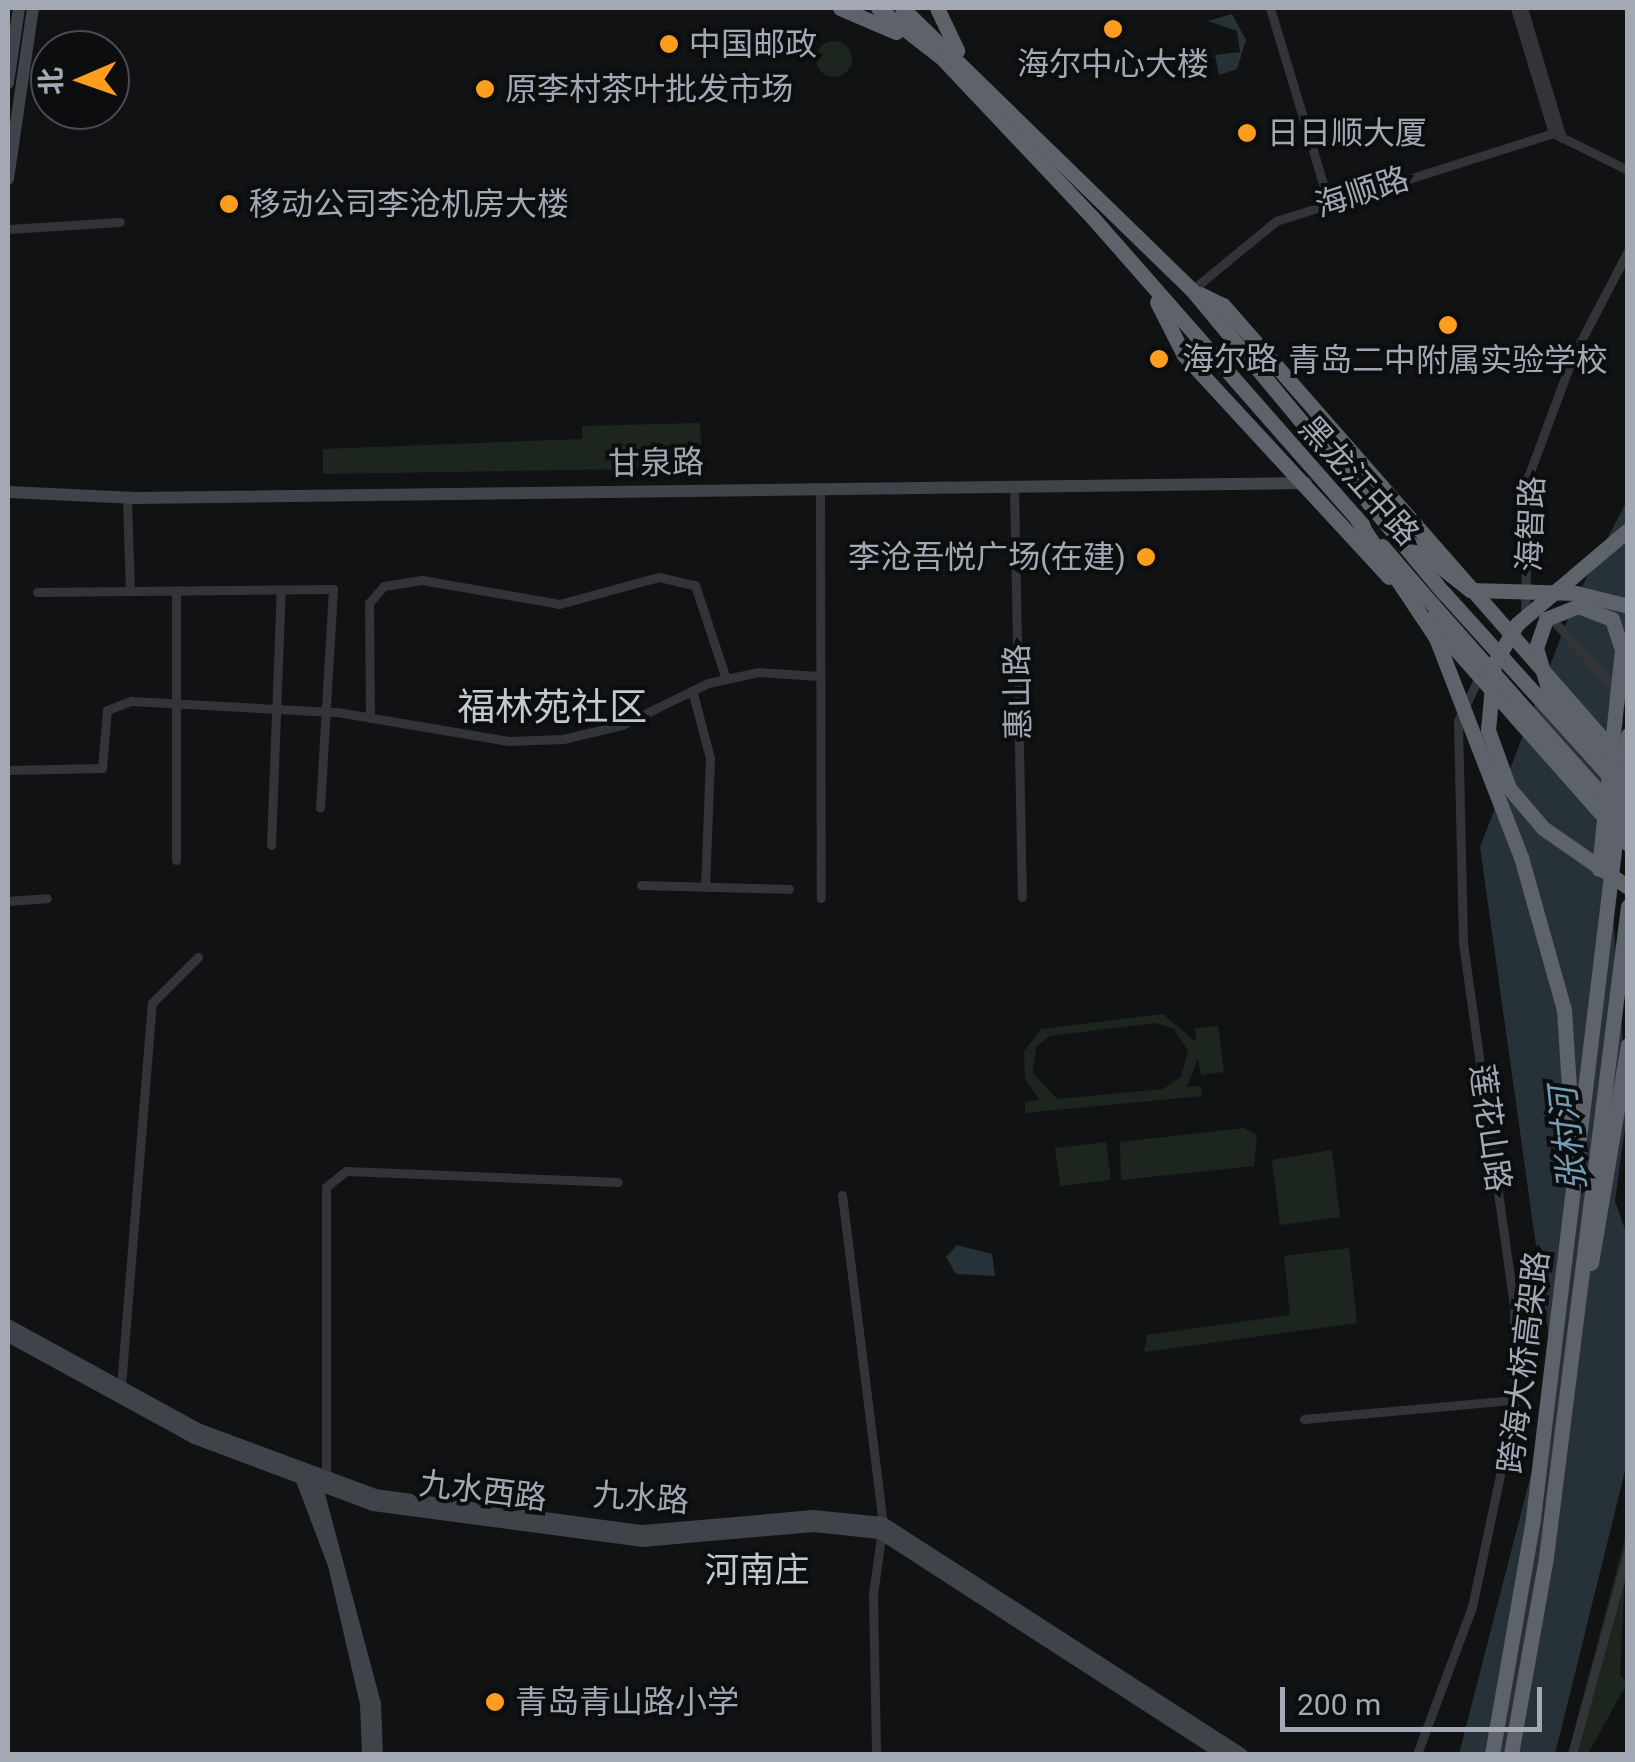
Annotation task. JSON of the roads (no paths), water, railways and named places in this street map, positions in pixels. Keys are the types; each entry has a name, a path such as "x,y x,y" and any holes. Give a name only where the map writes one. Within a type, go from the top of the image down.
{"highway":[{"path":"840,8 951,56"},
{"name":"黑龙江中路","path":"878,8 951,56 1154,294 1628,825"},
{"name":"黑龙江中路","path":"902,8 1192,290 1317,446 1628,794"},
{"path":"936,8 951,56"},
{"name":"黑龙江中路","path":"1192,290 1223,305 1518,636 1628,768"},
{"path":"1154,294 1184,355 1525,720 1628,844"},
{"path":"1355,516 1436,638 1538,903 1564,1010 1574,1173"},
{"path":"1385,523 1470,590 1576,593 1628,606"},
{"path":"1628,530 1517,624 1494,664 1485,708 1491,746 1524,810 1628,886"},
{"path":"1589,1008 1595,900 1608,774 1610,758 1612,741 1615,724 1619,690 1622,649 1604,613 1556,611 1538,637 1538,668 1548,688 1589,739 1608,766 1618,779 1628,794"},
{"name":"跨海大桥高架路","path":"1492,1754 1534,1518 1589,1008 1628,735"},
{"name":"跨海大桥高架路","path":"1511,1754 1581,1296 1628,906"},
{"path":"1581,1296 1606,1219 1628,1046"},
{"path":"1617,1138 1628,1104"}],"main road":[{"path":"8,83 19,8"},
{"path":"8,179 33,8"},
{"name":"甘泉路","path":"8,492 127,498 1306,483"},
{"path":"8,1324 198,1429 311,1475"},
{"name":"九水西路","path":"8,1336 194,1438 311,1475 373,1504 642,1541 814,1526 881,1528 1222,1754"},
{"path":"311,1475 366,1704 368,1754"},
{"path":"311,1475 364,1651 377,1754"},
{"path":"881,1528 1242,1754"}],"street":[{"path":"1270,8 1328,200"},
{"path":"1514,8 1558,136 1628,170"},
{"path":"1523,8 1558,136"},
{"name":"海顺路","path":"1192,290 1248,238 1328,200 1558,136"},
{"path":"8,229 120,222"},
{"name":"海智路","path":"1518,636 1529,593 1528,477 1573,356 1628,251"},
{"path":"820,488 821,898"},
{"name":"惠山路","path":"1014,488 1022,897"},
{"path":"127,498 130,591"},
{"path":"370,718 370,604 384,586 422,580 558,604 659,577 694,586 726,679"},
{"path":"38,592 334,588 320,808"},
{"path":"271,845 281,589"},
{"path":"176,590 176,860"},
{"path":"1529,593 1628,702"},
{"name":"莲花山路","path":"1417,1754 1472,1607 1514,1400 1514,1306 1463,942 1458,720 1481,673 1518,636"},
{"path":"8,770 102,768 108,710 131,702 326,712 509,742 564,740 622,725 692,690 726,679 819,676"},
{"path":"692,690 710,758 705,887"},
{"path":"641,885 789,889"},
{"path":"8,901 48,898"},
{"path":"121,1386 152,1004 198,956"},
{"path":"311,1475 326,1187 346,1171 618,1182"},
{"path":"842,1196 881,1528 876,1754"},
{"path":"1304,1419 1514,1400"},
{"path":"1572,1754 1628,1551"}],"water":[{"path":"1232,14 1246,40 1237,69 1219,75 1215,55 1240,52 1237,31 1208,21"},
{"name":"张村河","path":"1627,501 1627,643 1607,840 1628,1106 1615,1201 1628,1238 1627,1463 1555,1754 1459,1754 1555,1381 1480,847 1576,598"},
{"path":"957,1245 992,1254 995,1276 956,1274 946,1257"}],"place":[{"name":"海尔中心大楼","path":"1113,29"},
{"name":"中国邮政","path":"669,44"},
{"name":"原李村茶叶批发市场","path":"485,89"},
{"name":"日日顺大厦","path":"1247,133"},
{"name":"移动公司李沧机房大楼","path":"229,204"},
{"name":"青岛二中附属实验学校","path":"1448,325"},
{"name":"海尔路","path":"1159,359"},
{"name":"李沧吾悦广场(在建)","path":"1146,557"},
{"name":"青岛青山路小学","path":"495,1702"}],"district":[{"name":"福林苑社区","path":"552,708"},
{"name":"河南庄","path":"757,1571"}]}
